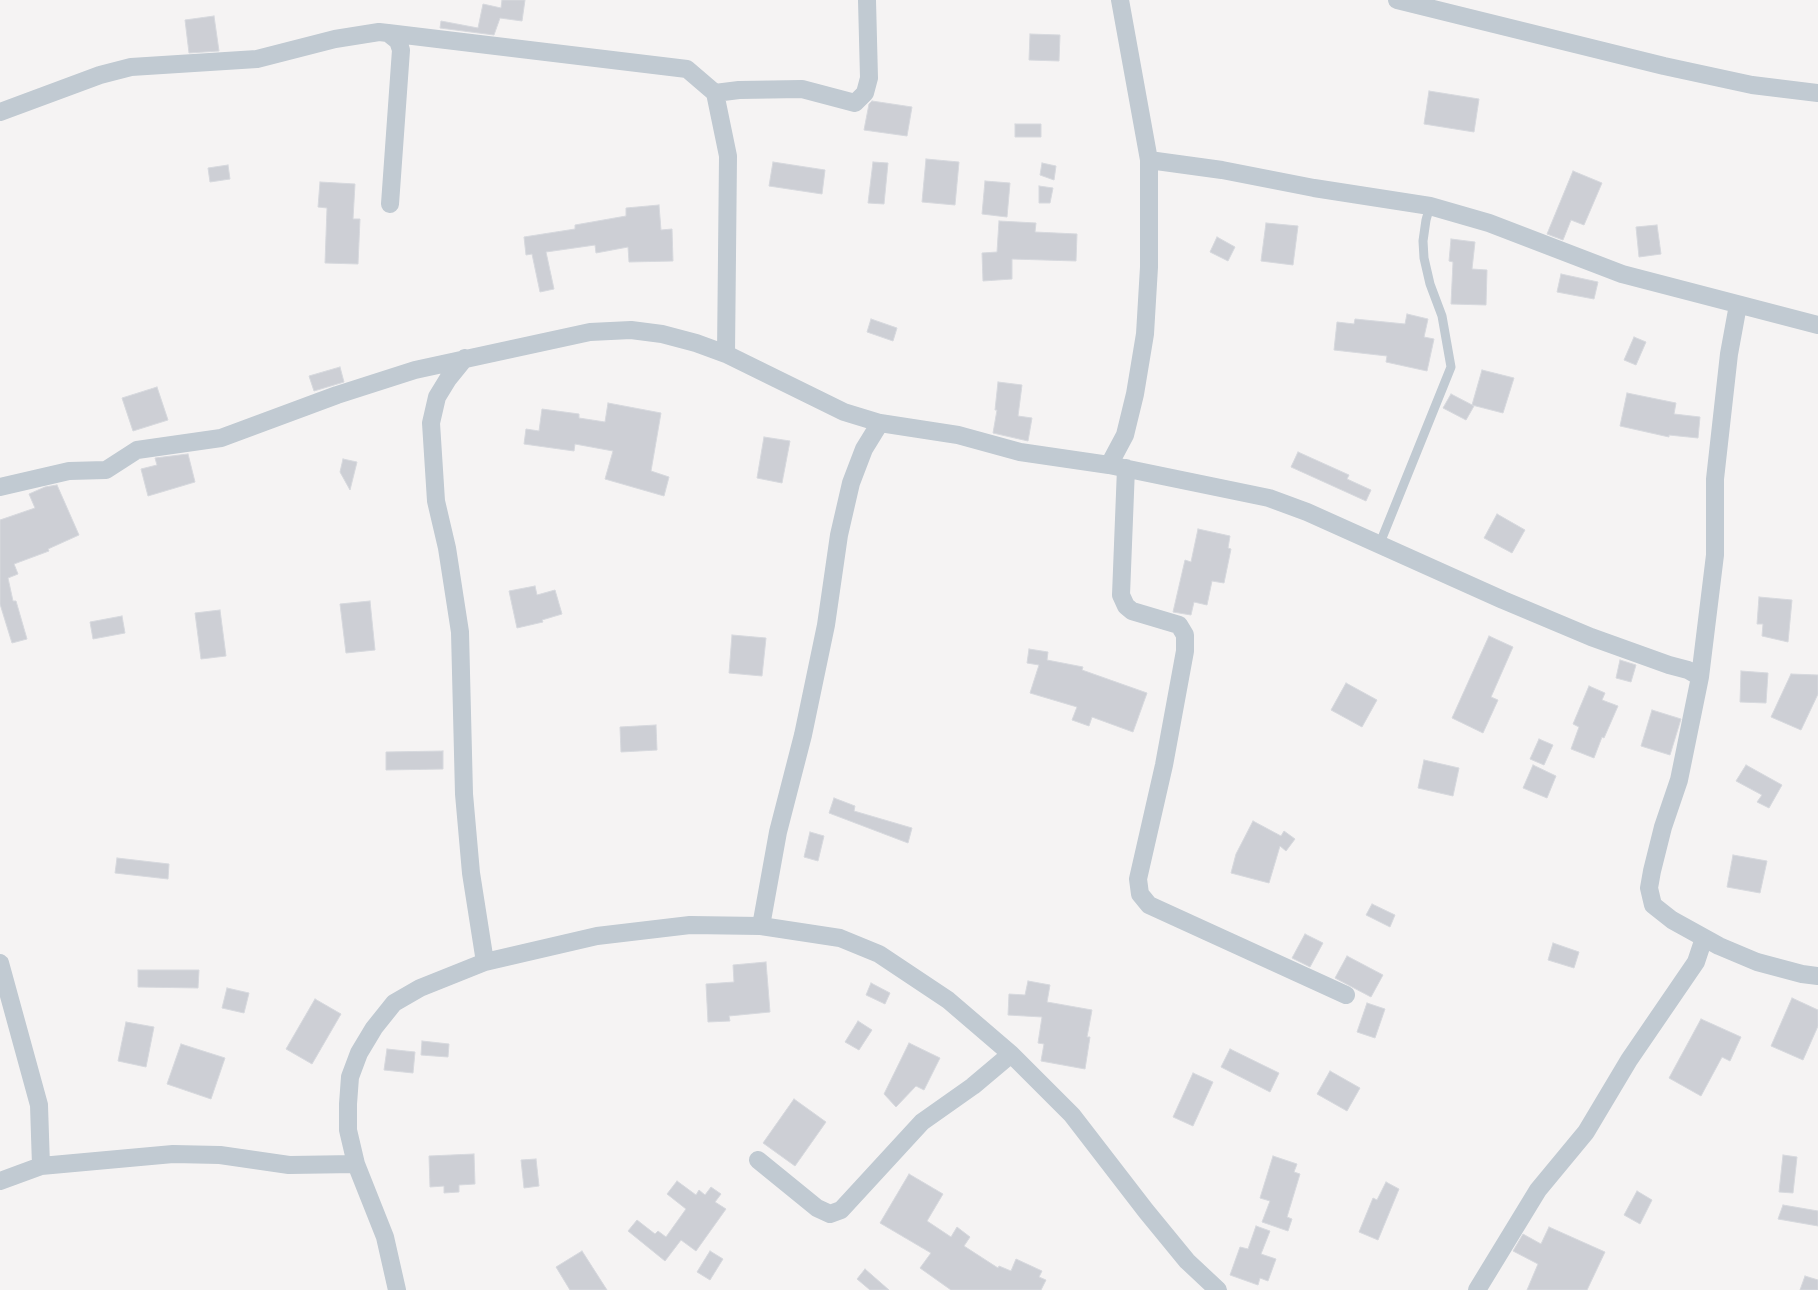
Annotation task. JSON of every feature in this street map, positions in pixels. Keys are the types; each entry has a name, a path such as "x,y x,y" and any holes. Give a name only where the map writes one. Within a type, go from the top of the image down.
{"street":[{"path":"715,94 749,90 802,89 855,103 866,92 869,78 867,0"},
{"path":"1108,465 1125,435 1135,394 1145,334 1149,267 1149,160 1120,0"},
{"path":"1397,0 1664,66 1752,85 1818,93"},
{"path":"0,112 100,75 131,67 257,59 335,39 378,32 688,69 715,94 728,156 726,354"},
{"path":"388,33 398,41 401,50 390,204"},
{"path":"1149,160 1222,170 1314,188 1430,206 1489,223 1622,274 1818,325"},
{"path":"1738,305 1729,354 1717,459 1715,479 1715,556 1700,677 1679,780 1663,827 1649,888 1653,905 1672,920 1704,938 1757,962 1802,974 1818,976"},
{"path":"0,487 69,472 106,470 137,450 221,438 415,370 590,332 631,330 662,334 696,343 726,354 844,412 880,423 958,435 1020,452 1126,468 1269,498 1380,543 1503,600 1591,637 1688,670 1700,677"},
{"path":"465,358 448,379 437,397 431,423 436,501 447,548 460,632 464,794 471,873 485,962"},
{"path":"761,926 778,832 803,735 826,625 839,536 850,483 864,449 880,423"},
{"path":"1126,468 1121,595 1126,606 1132,611 1179,625 1185,635 1185,651 1164,765 1138,879 1140,894 1149,905 1346,995"},
{"path":"397,1290 385,1237 356,1164 348,1130 350,1077 359,1053 374,1028 394,1003 420,988 485,962 597,936 650,928 690,925 761,926 840,938 879,954 948,1000 1011,1054 1072,1115 1187,1261 1218,1290"},
{"path":"1477,1290 1538,1190 1586,1132 1629,1060 1696,962 1704,938"},
{"path":"0,963 39,1105 42,1166"},
{"path":"758,1160 817,1208 830,1214 841,1210 922,1122 973,1086 1011,1054"},
{"path":"0,1181 42,1166 173,1154 220,1155 289,1165 356,1164"}],"lane":[{"path":"1380,543 1451,367 1442,316 1430,284 1424,258 1423,241 1430,206"}],"building":[{"path":"502,0 525,0 522,21 500,18 494,35 440,28 441,21 478,28 483,4 501,8"},
{"path":"214,16 219,51 189,53 185,20"},
{"path":"1030,34 1060,35 1059,61 1029,60"},
{"path":"1429,91 1479,99 1474,132 1424,124"},
{"path":"872,101 912,107 907,136 864,130 869,104"},
{"path":"1015,124 1041,124 1041,137 1015,137"},
{"path":"926,159 959,162 955,205 922,202"},
{"path":"773,162 825,170 822,194 769,186"},
{"path":"873,162 888,163 884,204 868,203"},
{"path":"1042,163 1056,166 1054,180 1040,175"},
{"path":"228,165 230,179 210,182 208,168"},
{"path":"1573,171 1602,183 1584,225 1571,220 1563,240 1547,234"},
{"path":"985,181 1010,183 1007,217 982,214"},
{"path":"320,182 355,184 353,219 360,219 358,264 325,263 327,208 318,207"},
{"path":"1039,186 1053,188 1050,203 1039,203"},
{"path":"659,205 661,230 672,229 673,261 629,262 628,247 596,253 595,245 546,252 554,289 540,292 532,254 526,255 524,237 575,229 575,225 626,216 626,208"},
{"path":"999,221 1036,223 1035,232 1077,234 1076,261 1012,259 1012,279 983,281 982,253 997,252"},
{"path":"1266,223 1298,226 1293,265 1261,261"},
{"path":"1657,225 1661,254 1639,257 1636,227"},
{"path":"1217,237 1235,247 1228,261 1210,252"},
{"path":"1451,239 1475,242 1472,269 1487,270 1486,305 1451,304 1453,262 1449,261"},
{"path":"1561,274 1598,282 1594,299 1557,292"},
{"path":"1407,314 1428,319 1424,337 1434,339 1427,371 1386,362 1387,356 1334,350 1337,322 1354,324 1355,319 1405,324"},
{"path":"871,319 897,328 893,341 867,332"},
{"path":"1634,337 1646,342 1636,365 1624,360"},
{"path":"340,367 344,382 314,391 309,376"},
{"path":"1482,370 1514,378 1503,413 1472,405"},
{"path":"998,382 1022,385 1018,416 1032,418 1028,441 993,433 997,410 995,410"},
{"path":"157,387 168,420 133,431 122,398"},
{"path":"1627,393 1676,403 1674,414 1700,417 1698,438 1669,435 1669,437 1620,426"},
{"path":"1451,394 1474,406 1466,420 1443,408"},
{"path":"608,403 661,413 651,471 669,477 664,496 605,479 613,451 575,444 574,451 524,444 526,429 539,431 542,409 579,414 579,418 605,422"},
{"path":"764,437 790,441 782,483 757,478"},
{"path":"1298,452 1349,475 1347,479 1371,490 1366,501 1291,467"},
{"path":"188,454 195,482 148,496 141,469 157,465 155,458"},
{"path":"343,459 357,462 350,490 340,472"},
{"path":"57,485 79,535 48,549 49,551 14,564 18,574 8,578 13,601 16,601 27,639 12,643 0,604 0,520 35,508 29,494 45,487"},
{"path":"1497,514 1525,530 1512,553 1484,538"},
{"path":"1198,529 1230,536 1228,548 1231,549 1224,583 1212,581 1207,605 1194,602 1191,615 1173,612 1185,560 1191,562"},
{"path":"535,586 537,595 555,590 562,614 542,620 543,622 517,628 509,591"},
{"path":"1759,597 1792,600 1788,642 1762,636 1763,624 1757,624"},
{"path":"370,601 375,650 346,653 340,604"},
{"path":"220,610 226,656 201,659 195,613"},
{"path":"122,616 125,633 93,639 90,622"},
{"path":"732,635 766,638 762,676 729,673"},
{"path":"1489,636 1513,647 1491,697 1498,700 1483,733 1452,718"},
{"path":"1029,649 1048,652 1047,660 1083,667 1082,670 1147,693 1133,732 1092,717 1089,726 1072,720 1077,707 1030,693 1039,665 1027,663"},
{"path":"1620,660 1636,665 1631,682 1616,678"},
{"path":"1741,671 1768,673 1766,703 1740,702"},
{"path":"1791,674 1818,675 1818,694 1801,730 1771,717"},
{"path":"1346,683 1377,700 1362,727 1331,710"},
{"path":"1589,686 1605,693 1602,700 1618,706 1604,738 1602,737 1594,758 1571,749 1579,727 1573,724"},
{"path":"1652,710 1681,719 1670,755 1641,746"},
{"path":"656,725 657,750 621,752 620,727"},
{"path":"1539,739 1553,745 1544,765 1530,759"},
{"path":"443,751 443,769 386,770 386,752"},
{"path":"1424,760 1459,768 1453,796 1418,788"},
{"path":"1533,765 1556,776 1547,798 1523,788"},
{"path":"1746,765 1782,785 1769,808 1757,802 1762,795 1736,781"},
{"path":"834,798 855,806 854,811 912,828 908,843 829,813"},
{"path":"1253,821 1281,836 1284,831 1295,839 1286,851 1280,846 1269,883 1231,873 1236,854"},
{"path":"810,832 824,836 818,861 804,857"},
{"path":"1733,855 1767,861 1760,893 1727,887"},
{"path":"117,858 169,864 168,879 115,873"},
{"path":"1372,904 1395,915 1390,927 1366,915"},
{"path":"1305,934 1323,943 1310,967 1292,958"},
{"path":"1553,943 1579,952 1574,968 1548,960"},
{"path":"1347,956 1383,975 1371,997 1335,978"},
{"path":"766,962 770,1012 729,1016 730,1021 708,1022 706,984 734,982 733,965"},
{"path":"138,970 199,970 198,988 138,987"},
{"path":"1028,981 1050,985 1047,1002 1092,1010 1087,1037 1090,1037 1085,1069 1041,1061 1044,1044 1038,1043 1042,1017 1008,1015 1009,994 1025,995"},
{"path":"871,983 890,993 885,1004 866,995"},
{"path":"227,988 249,993 244,1013 222,1008"},
{"path":"1792,998 1818,1010 1818,1026 1803,1060 1771,1046"},
{"path":"315,999 341,1014 312,1064 286,1049"},
{"path":"1367,1003 1385,1009 1375,1038 1357,1032"},
{"path":"1701,1019 1741,1037 1730,1061 1722,1057 1701,1096 1669,1078"},
{"path":"858,1021 872,1030 859,1050 845,1042"},
{"path":"126,1022 154,1027 146,1067 118,1061"},
{"path":"422,1041 449,1044 448,1057 421,1055"},
{"path":"909,1043 940,1058 924,1090 916,1086 896,1107 884,1094"},
{"path":"181,1044 225,1058 211,1099 167,1084"},
{"path":"387,1049 415,1052 413,1073 384,1070"},
{"path":"1230,1049 1279,1073 1270,1092 1221,1067"},
{"path":"1330,1071 1360,1088 1347,1111 1317,1094"},
{"path":"1193,1073 1213,1082 1193,1126 1173,1117"},
{"path":"794,1099 826,1122 795,1166 763,1143"},
{"path":"474,1154 475,1184 459,1185 459,1192 444,1193 444,1186 430,1187 429,1156"},
{"path":"1783,1155 1797,1157 1793,1193 1779,1192"},
{"path":"1273,1156 1297,1164 1294,1172 1300,1174 1287,1217 1292,1219 1288,1231 1262,1222 1270,1201 1260,1198"},
{"path":"536,1159 539,1186 524,1188 521,1160"},
{"path":"909,1174 943,1194 927,1221 951,1237 957,1227 970,1237 964,1246 998,1268 999,1266 1011,1271 1016,1259 1042,1271 1039,1277 1046,1280 1041,1290 951,1290 920,1268 931,1253 880,1223"},
{"path":"677,1181 696,1195 699,1190 705,1195 711,1187 721,1194 715,1202 726,1209 696,1251 681,1240 665,1261 628,1231 637,1220 655,1234 658,1231 666,1237 686,1209 667,1194"},
{"path":"1386,1182 1399,1189 1378,1240 1359,1232 1373,1198 1377,1200"},
{"path":"1637,1191 1652,1200 1640,1224 1624,1215"},
{"path":"1783,1205 1818,1211 1818,1226 1778,1219"},
{"path":"1256,1226 1270,1231 1261,1254 1276,1259 1268,1281 1260,1278 1258,1285 1230,1275 1240,1247 1248,1249"},
{"path":"1549,1227 1605,1252 1587,1290 1527,1290 1538,1264 1513,1251 1523,1234 1541,1244"},
{"path":"582,1251 607,1290 570,1290 556,1267"},
{"path":"710,1251 723,1259 710,1280 697,1272"},
{"path":"865,1269 889,1290 870,1290 857,1279"},
{"path":"1805,1276 1818,1280 1818,1290 1800,1290"}]}
